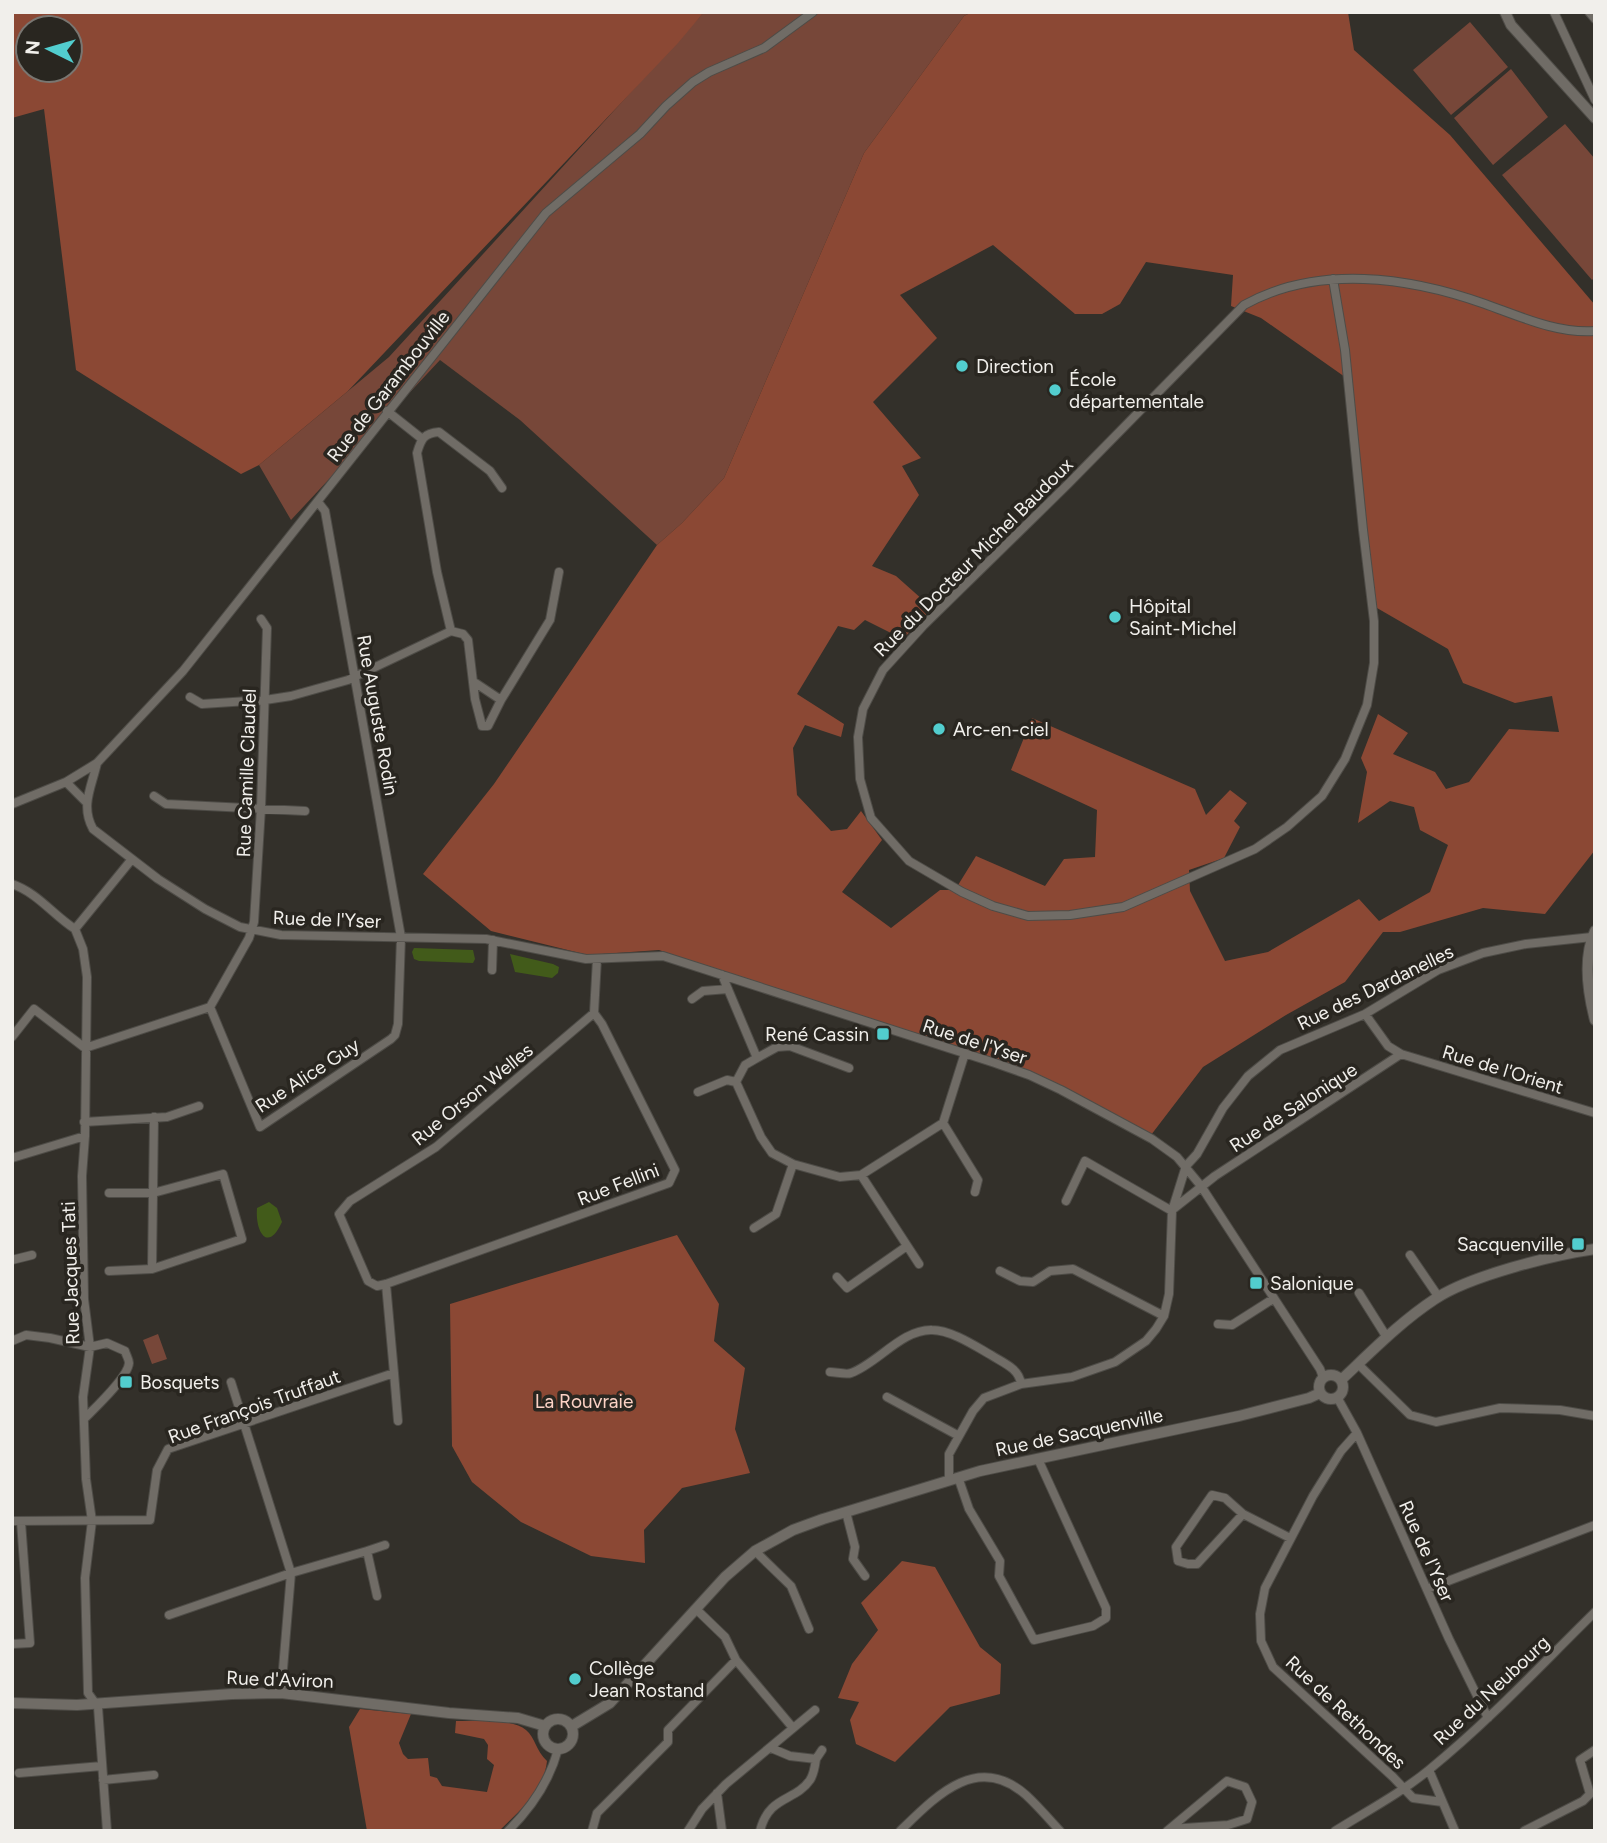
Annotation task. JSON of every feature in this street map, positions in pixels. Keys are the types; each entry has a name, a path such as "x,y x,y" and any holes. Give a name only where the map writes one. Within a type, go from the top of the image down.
{"street":[{"name":"Rue de Garambouville","path":"12,804 66,782 97,763 183,671 546,213 640,134 693,82 709,72 764,48 813,12"},
{"path":"1506,12 1511,25 1595,118"},
{"path":"1554,12 1595,100"},
{"path":"1589,12 1595,19"},
{"name":"Rue du Docteur Michel Baudoux","path":"1333,279 1345,349 1374,621 1374,663 1367,705 1356,737 1322,796 1287,827 1255,849 1123,907 1069,915 1028,916 962,892 909,861 871,818 859,779 858,737 863,709 883,670 923,626 1058,494 1244,305 1280,289 1333,279 1359,279 1426,286 1529,319 1578,331 1595,331"},
{"path":"387,411 421,438"},
{"path":"451,631 437,572 417,453 421,438 429,433 439,432 490,471 502,488"},
{"name":"Rue Auguste Rodin","path":"318,502 325,511 401,937"},
{"path":"190,698 201,704 291,696 355,676 451,631 463,634 468,640 475,699 482,726 488,726 550,620 559,572"},
{"name":"Rue Camille Claudel","path":"252,930 261,808 265,700 267,628 261,619"},
{"path":"474,682 501,700"},
{"path":"86,802 97,763"},
{"name":"Rue de l'Yser","path":"66,782 86,802 88,819 93,829 158,879 205,909 230,923 252,930 281,935 493,940 570,957 597,959 663,956 965,1053 1029,1075 1061,1090 1152,1139 1186,1166 1323,1377"},
{"path":"153,796 166,804 304,811"},
{"path":"12,884 27,890 46,904 58,918 75,929 132,859"},
{"name":"Rue Jacques Tati","path":"75,929 87,977 82,1176 84,1299 90,1347 83,1397 86,1479 92,1521 85,1591 88,1693 98,1707 107,1831"},
{"path":"12,1037 34,1009 85,1048 210,1007 252,930"},
{"path":"1593,934 1588,985 1595,1020"},
{"name":"Rue des Dardanelles","path":"1164,1316 1169,1294 1172,1210 1186,1166 1197,1154 1223,1108 1248,1076 1280,1051 1366,1014 1438,970 1483,953 1593,934"},
{"name":"Rue Alice Guy","path":"210,1007 260,1127 395,1035 398,1024 401,937"},
{"path":"492,970 493,940"},
{"path":"594,1013 597,959"},
{"path":"722,975 757,1058"},
{"path":"692,999 704,991 728,989"},
{"name":"Rue Orson Welles","path":"386,1284 377,1286 368,1281 339,1214 350,1200 436,1147 594,1013"},
{"name":"Rue Fellini","path":"386,1284 669,1183 674,1177 676,1170 603,1024 594,1013"},
{"path":"1366,1014 1388,1046 1401,1054"},
{"path":"736,1082 745,1065 777,1047 790,1046 849,1068"},
{"path":"736,1082 761,1137 772,1153 793,1164 840,1177 861,1175 943,1123 965,1053"},
{"name":"Rue de l'Orient","path":"1401,1054 1595,1113"},
{"name":"Rue de Salonique","path":"1172,1210 1201,1186 1401,1054"},
{"path":"698,1091 727,1080 736,1082"},
{"path":"84,1122 167,1117 200,1106"},
{"path":"152,1269 154,1117"},
{"path":"943,1123 978,1180 975,1192"},
{"path":"12,1158 85,1136"},
{"path":"1066,1201 1086,1161 1172,1210"},
{"path":"754,1228 775,1214 793,1164"},
{"path":"108,1193 153,1194 223,1174 242,1239 152,1269 109,1271"},
{"path":"861,1175 919,1264"},
{"path":"837,1277 847,1287 907,1246"},
{"path":"1341,1380 1386,1336 1438,1296 1518,1267 1595,1249"},
{"path":"12,1261 32,1255"},
{"path":"1410,1255 1438,1296"},
{"path":"1000,1271 1020,1281 1033,1282 1050,1271 1073,1269 1164,1316 1146,1341 1115,1362 1072,1377 1021,1384 984,1398 972,1411 949,1454 954,1478 1000,1561 999,1576 1034,1640 1093,1626 1106,1618 1106,1608 1038,1458"},
{"path":"386,1284 398,1421"},
{"path":"1359,1293 1386,1336"},
{"path":"1218,1324 1233,1325 1273,1299"},
{"path":"830,1372 850,1374 911,1335 930,1329 978,1348 1015,1370 1021,1377 1021,1384"},
{"path":"12,1341 26,1335 90,1347 107,1343 125,1351 129,1363 126,1371 85,1418"},
{"path":"1358,1364 1410,1415 1436,1422 1500,1408 1560,1410 1595,1416"},
{"name":"Rue François Truffaut","path":"92,1521 150,1520 157,1470 169,1449 394,1373"},
{"path":"1335,1375 1341,1380 1342,1388 1337,1396 1329,1399 1320,1392 1319,1384 1323,1377 1335,1375"},
{"path":"230,1382 291,1573 281,1693"},
{"name":"Rue de Sacquenville","path":"572,1726 610,1703 725,1577 755,1551 793,1530 954,1478 1239,1416 1309,1398 1320,1392"},
{"name":"Rue de l'Yser","path":"1337,1396 1357,1433 1426,1589 1488,1718"},
{"path":"887,1397 959,1436"},
{"name":"Rue de Rethondes","path":"1357,1433 1334,1462 1265,1588 1260,1614 1261,1641 1273,1667 1403,1789"},
{"path":"1243,1514 1197,1564 1178,1561 1176,1547 1212,1495 1226,1499 1243,1514 1290,1538"},
{"path":"846,1512 855,1546 853,1559 865,1576"},
{"path":"12,1644 30,1643 17,1522 92,1521"},
{"path":"1426,1589 1595,1525"},
{"path":"169,1615 291,1573 385,1545"},
{"path":"367,1551 377,1596"},
{"path":"755,1551 791,1586 809,1629"},
{"path":"697,1610 725,1637 736,1660 793,1728"},
{"name":"Rue du Neubourg","path":"1335,1831 1429,1770 1488,1718 1595,1612"},
{"path":"593,1831 597,1813 668,1742 668,1730 736,1660"},
{"name":"Rue d'Aviron","path":"12,1703 95,1703 281,1693 343,1698 449,1713 518,1718 545,1726"},
{"path":"688,1831 702,1809 717,1793 815,1710"},
{"path":"508,1831 538,1795 552,1770 558,1749 571,1742 574,1732 572,1726 557,1718 545,1726 545,1741 558,1749"},
{"path":"771,1748 790,1756 816,1759"},
{"path":"760,1831 763,1817 774,1805 808,1783 822,1750"},
{"path":"1524,1831 1583,1801 1590,1794 1580,1760 1595,1750"},
{"path":"19,1773 102,1766"},
{"path":"1429,1770 1455,1831"},
{"path":"103,1780 154,1774"},
{"path":"900,1831 958,1782 990,1775 1024,1793 1060,1831"},
{"path":"1227,1782 1245,1787 1252,1802 1247,1819 1228,1825 1168,1830 1227,1782"},
{"path":"1403,1789 1413,1798 1442,1802"},
{"path":"717,1793 722,1831"}],"shaded area":[{"path":"704,12 972,12 964,16 864,153 724,478 682,523 657,545 520,420 440,360 291,520 259,465 389,357"},
{"path":"1470,22 1508,67 1451,115 1413,70"},
{"path":"1511,69 1548,117 1493,165 1454,118"},
{"path":"1565,124 1595,159 1595,277 1592,280 1502,175"},
{"path":"414,948 473,950 475,959 473,963 419,961 414,959"},
{"path":"510,954 553,964 559,967 558,973 552,978 515,972"},
{"path":"269,1202 277,1208 282,1222 277,1231 267,1238 258,1225 257,1208"},
{"path":"158,1334 167,1359 152,1364 143,1340"}],"green space":[{"path":"12,12 704,12 678,43 348,391 259,465 241,474 76,370 44,109 12,118"},
{"path":"972,12 1348,12 1354,50 1450,135 1595,305 1595,850 1545,914 1483,908 1400,932 1383,932 1345,982 1203,1067 1151,1135 1027,1071 843,1013 659,950 588,955 491,931 423,874 494,784 657,545 682,523 724,478 864,153 964,16","holes":["993,245 1075,314 1102,314 1120,304 1146,262 1233,275 1231,306 1261,318 1345,377 1377,608 1448,649 1463,683 1515,703 1552,696 1559,732 1509,729 1469,782 1446,789 1435,772 1393,754 1408,733 1378,714 1361,758 1367,772 1358,823 1390,801 1414,807 1420,830 1448,845 1430,892 1379,921 1359,899 1268,952 1225,961 1190,891 1189,870 1224,858 1240,827 1234,821 1247,803 1230,790 1206,815 1195,789 1032,718 1011,770 1097,810 1095,857 1064,859 1045,886 976,856 955,890 940,890 891,928 842,892 882,840 861,811 847,829 831,831 797,795 793,748 805,725 841,737 844,724 797,694 838,626 854,630 865,620 903,639 932,608 896,576 872,566 919,495 902,466 921,458 873,402 937,338 900,295"]},
{"name":"La Rouvraie","path":"677,1235 719,1304 714,1341 745,1368 735,1429 750,1473 682,1488 644,1530 645,1563 591,1556 521,1522 472,1482 452,1446 450,1304"},
{"path":"902,1561 935,1567 980,1647 1001,1664 1000,1694 950,1707 895,1762 856,1744 850,1720 859,1702 838,1698 852,1664 878,1630 861,1603"},
{"path":"360,1709 411,1714 399,1743 403,1754 408,1759 428,1758 430,1776 437,1778 442,1786 487,1792 494,1765 487,1759 488,1745 484,1739 455,1733 456,1721 492,1721 520,1726 529,1733 547,1761 545,1772 529,1800 499,1831 367,1831 349,1727"}],"place":[{"name":"Direction","path":"962,366"},
{"name":"École départementale","path":"1055,390"},
{"name":"Hôpital Saint-Michel","path":"1115,617"},
{"name":"Arc-en-ciel","path":"939,729"},
{"name":"René Cassin","path":"883,1034"},
{"name":"Sacquenville","path":"1578,1244"},
{"name":"Salonique","path":"1256,1283"},
{"name":"Bosquets","path":"126,1382"},
{"name":"Collège Jean Rostand","path":"575,1679"}]}
